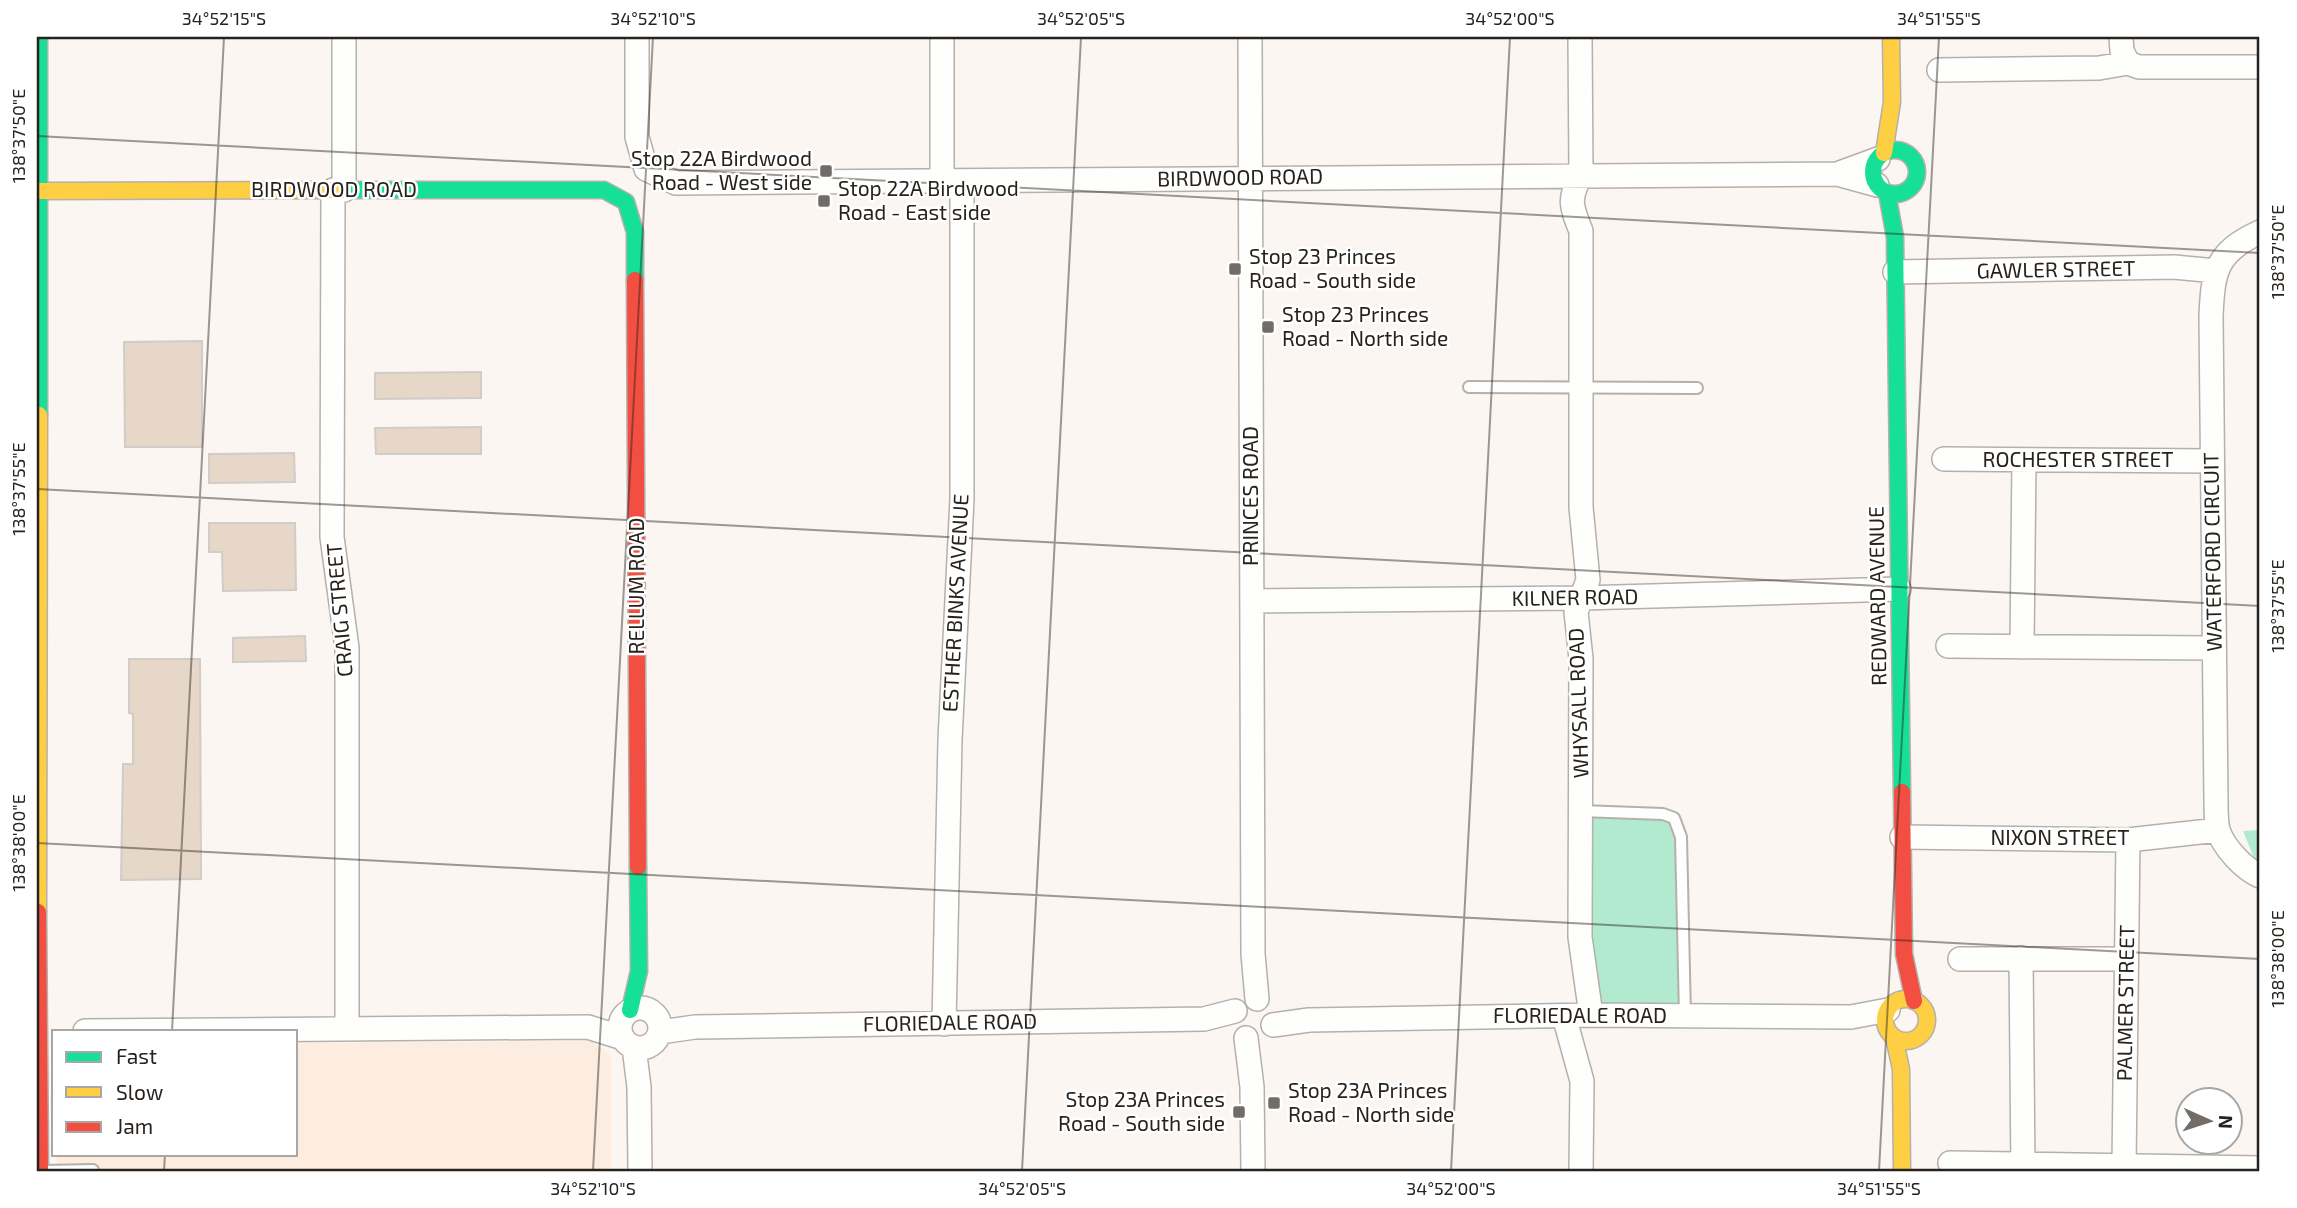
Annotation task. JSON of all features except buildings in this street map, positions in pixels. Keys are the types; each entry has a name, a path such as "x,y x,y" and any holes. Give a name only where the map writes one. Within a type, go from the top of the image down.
{"street":[{"path":"39,37 38,757 43,1032 39,1171"},
{"name":"CRAIG STREET","path":"344,37 338,190 332,537 347,648 347,1029"},
{"name":"BIRDWOOD ROAD","path":"637,37 637,137 646,169 676,183 1837,174 1882,189"},
{"name":"ESTHER BINKS AVENUE","path":"942,37 952,182 962,499 950,740 944,1024"},
{"name":"PRINCES ROAD","path":"1250,37 1253,1171"},
{"name":"WHYSALL ROAD","path":"1580,37 1581,174 1572,192 1572,207 1581,231 1581,507 1588,580 1576,612 1581,659 1580,937 1591,1015"},
{"path":"1891,37 1892,102 1881,156 1873,172 1882,189 1898,194 1908,191 1915,182 1917,172 1914,162 1907,154 1892,102"},
{"path":"2121,37 2122,51 2127,63"},
{"path":"1939,70 2099,68 2127,63 2155,68 2260,67"},
{"path":"1881,156 1895,150 1907,154"},
{"name":"BIRDWOOD ROAD","path":"1837,174 1881,156"},
{"name":"REDWARD AVENUE","path":"1882,189 1895,237 1904,954 1914,1001"},
{"name":"BIRDWOOD ROAD","path":"40,191 604,190 626,202"},
{"name":"REDWARD AVENUE","path":"1895,237 1908,191"},
{"name":"RELLUM ROAD","path":"626,202 635,232 641,1027"},
{"path":"2216,271 2226,254 2242,240 2260,232"},
{"name":"GAWLER STREET","path":"1895,272 2174,267 2216,271"},
{"name":"WATERFORD CIRCUIT","path":"2216,271 2211,316 2218,830"},
{"name":"ROCHESTER STREET","path":"1944,459 2212,461"},
{"path":"2022,647 2024,460"},
{"name":"KILNER ROAD","path":"1252,601 1581,598 1899,589"},
{"path":"1948,646 2214,648"},
{"path":"2218,830 2232,852 2251,872 2260,876"},
{"name":"NIXON STREET","path":"1902,837 2128,839 2218,830"},
{"name":"PALMER STREET","path":"2124,1166 2128,839"},
{"name":"REDWARD AVENUE","path":"1902,1171 1901,1069 1890,1019 1904,954"},
{"path":"2021,958 2023,1168"},
{"path":"1960,959 2126,959"},
{"path":"1907,999 1920,1005 1927,1018 1926,1026 1919,1037 1908,1041 1890,1019 1907,999"},
{"name":"FLORIEDALE ROAD","path":"216,1030 695,1027 1591,1015 1890,1019"},
{"path":"1564,1016 1582,1081 1581,1171"},
{"path":"640,1171 641,1027"},
{"name":"REDWARD AVENUE","path":"1901,1069 1919,1037"},
{"path":"1950,1163 2023,1168 2260,1168"}],"lane":[{"path":"1469,387 1698,388"},
{"path":"1581,811 1663,814 1674,818 1681,837 1685,1016"},
{"path":"39,1171 93,1170"}],"shaded area":[{"path":"591,1041 611,1055 611,1171 57,1171 57,1156 298,1156 298,1043"}],"green space":[{"path":"1581,811 1674,818 1681,837 1685,1016 1591,1015"},
{"path":"2260,830 2260,861 2254,858 2243,831"}],"traffic: fast":[{"path":"39,37 39,415"},
{"path":"1895,150 1911,156 1917,172 1911,188 1895,194 1879,188 1873,172 1879,156 1895,150"},
{"path":"343,190 604,190 626,202 635,232 635,280"},
{"path":"1887,193 1895,237 1902,792"},
{"path":"630,1010 639,971 638,867"}],"traffic: slow":[{"path":"1884,153 1892,102 1891,37"},
{"path":"40,191 343,190"},
{"path":"38,912 39,415"},
{"path":"1906,999 1921,1005 1927,1020 1921,1035 1906,1041 1891,1035 1885,1020 1891,1005 1906,999"},
{"path":"1894,1037 1901,1069 1902,1171"}],"traffic: jam":[{"path":"635,280 638,867"},
{"path":"1902,792 1904,954 1914,1001"},
{"path":"38,912 40,1171"}],"place":[{"name":"Stop 22A Birdwood Road - West side","path":"826,171"},
{"name":"Stop 22A Birdwood Road - East side","path":"824,201"},
{"name":"Stop 23 Princes Road - South side","path":"1235,269"},
{"name":"Stop 23 Princes Road - North side","path":"1268,327"},
{"name":"Stop 23A Princes Road - North side","path":"1274,1103"},
{"name":"Stop 23A Princes Road - South side","path":"1239,1112"}]}
